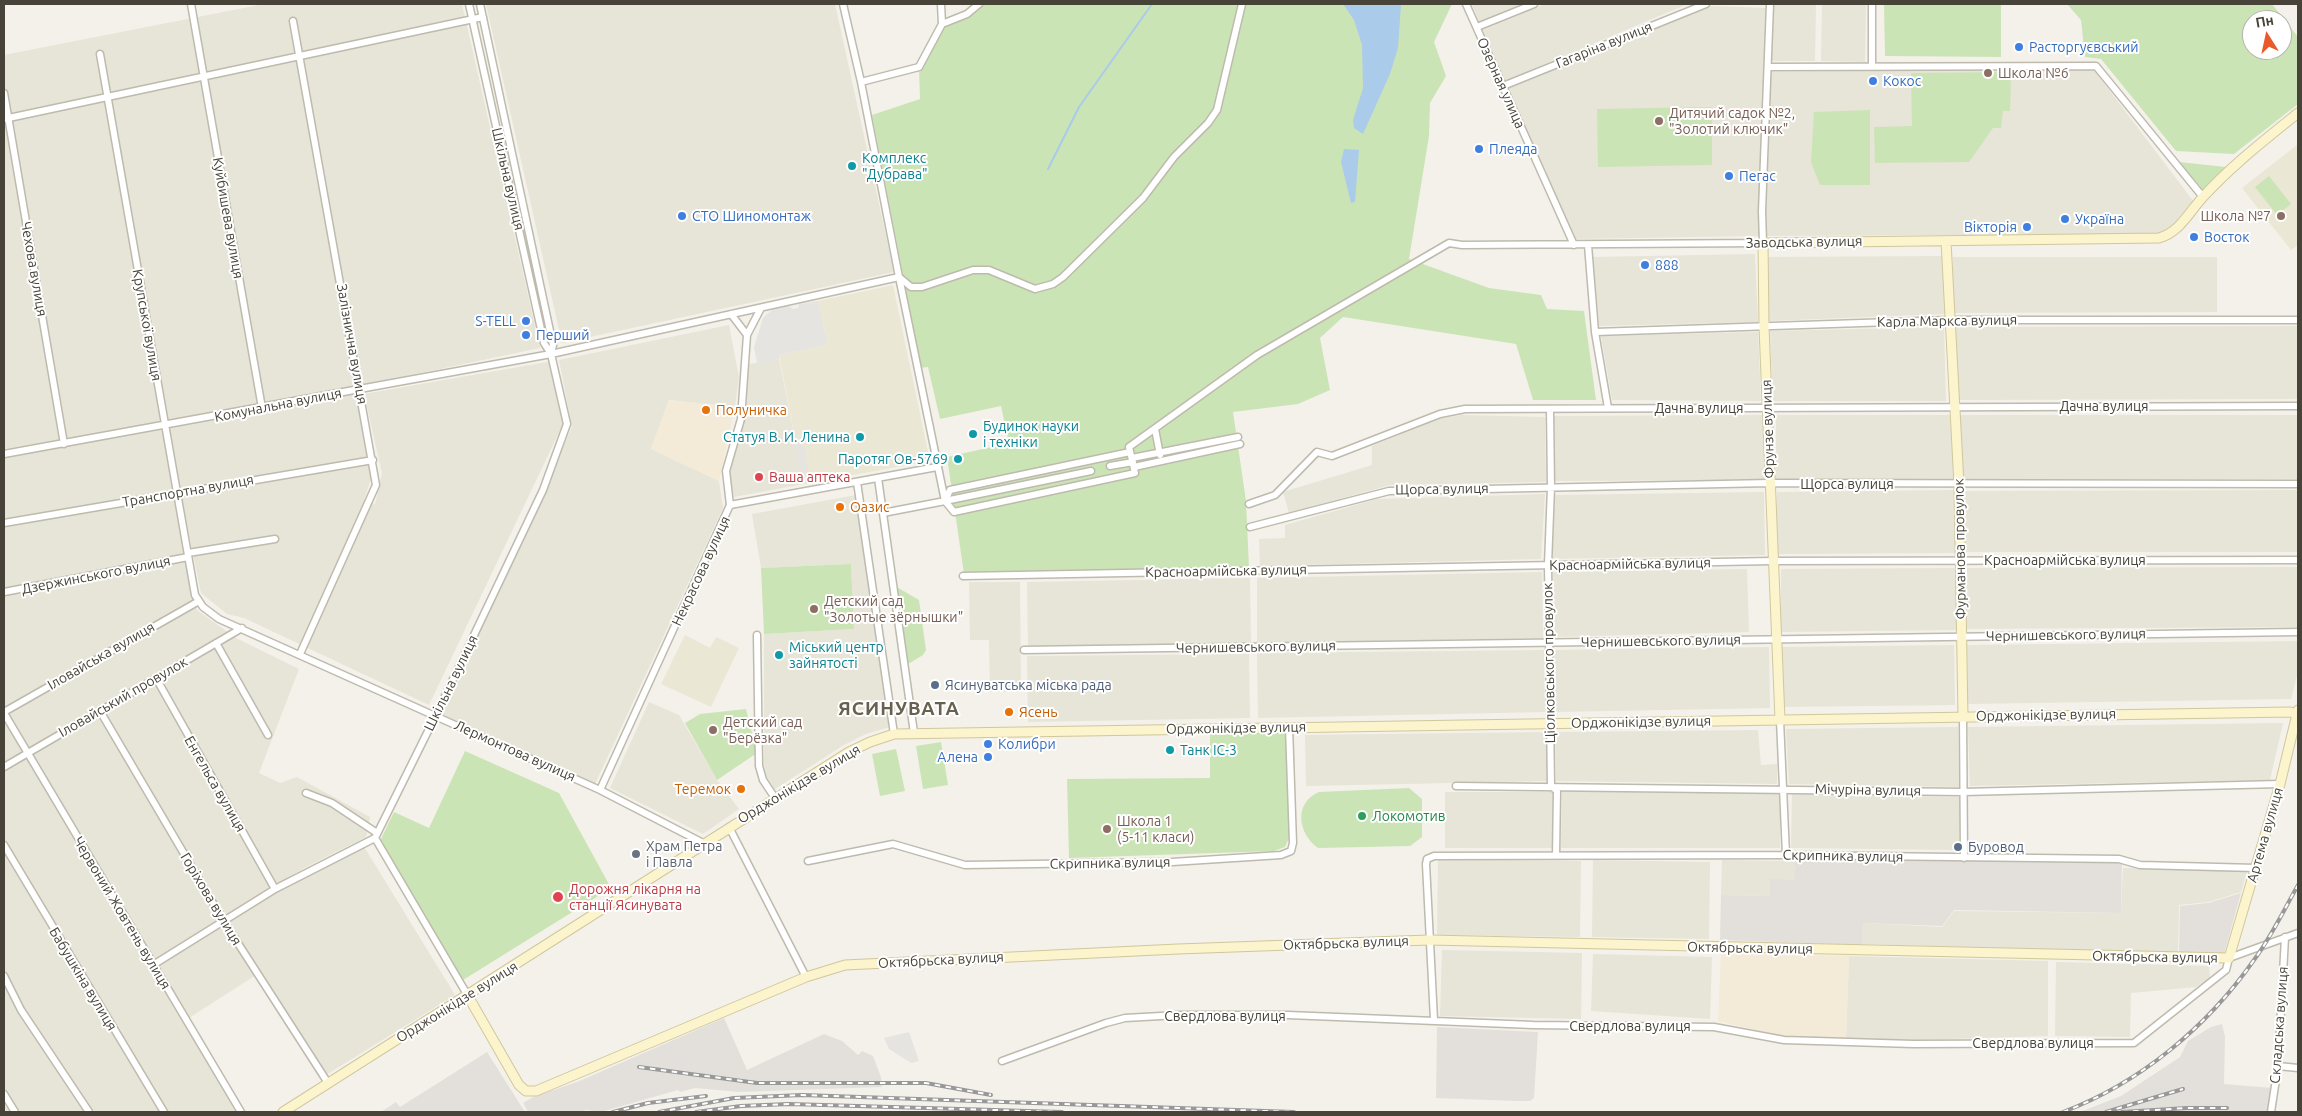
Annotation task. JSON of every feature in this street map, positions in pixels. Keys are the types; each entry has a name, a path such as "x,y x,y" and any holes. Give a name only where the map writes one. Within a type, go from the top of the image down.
{"main road":[{"path":"2203,197 2241,161 2298,113"},
{"name":"Заводська вулиця","path":"1763,243 2159,238 2167,236 2178,228 2203,197"},
{"name":"Фурманова провулок","path":"1946,241 1959,485 1963,717"},
{"name":"Фрунзе вулиця","path":"1763,243 1772,562 1778,638 1780,720"},
{"name":"Орджонікідзе вулиця","path":"283,1112 468,996 703,843 849,752 894,734 2298,712"},
{"name":"Артема вулиця","path":"2229,958 2280,784 2298,712"},
{"name":"Октябрьска вулиця","path":"468,996 519,1085 526,1091 536,1091 806,977 845,965 1168,949 1429,940 2229,958"}],"street":[{"name":"Куйбишева вулиця","path":"191,4 262,408"},
{"name":"Шкільна вулиця","path":"376,835 436,715 543,490 567,424 551,354 544,343 469,4"},
{"name":"Шкільна вулиця","path":"480,4 553,345 551,354"},
{"path":"843,4 861,82 898,277 945,501 954,512 1135,473 1130,447 1155,429 1162,461"},
{"path":"861,82 919,67 942,24 941,4"},
{"path":"942,24 967,14 979,4"},
{"path":"898,277 911,287 922,288 973,270 989,270 1035,289 1052,284 1063,277 1143,198 1174,157 1208,123 1217,110 1242,4"},
{"name":"Озерная улица","path":"1466,4 1574,245"},
{"path":"1477,27 1534,4"},
{"name":"Гагаріна вулиця","path":"1503,86 1702,4"},
{"name":"Фрунзе вулиця","path":"1763,243 1762,212 1770,4"},
{"path":"1872,4 1872,66"},
{"path":"6,118 483,17"},
{"name":"Залізнична вулиця","path":"293,20 376,484 300,654"},
{"name":"Крупської вулиця","path":"100,54 164,426 197,598"},
{"path":"1769,67 2096,66 2203,197"},
{"name":"Чехова вулиця","path":"4,93 6,118 64,444"},
{"name":"Заводська вулиця","path":"1155,429 1258,356 1449,243 1462,245 1588,245 1763,243"},
{"path":"1588,245 1595,332 1608,408"},
{"name":"Комунальна вулиця","path":"4,454 551,354 898,277"},
{"path":"731,314 747,334 761,308"},
{"name":"Карла Маркса вулиця","path":"1595,332 1950,320 2298,320"},
{"name":"Некрасова вулиця","path":"600,790 730,506 726,471 741,419 747,334"},
{"name":"Дачна вулиця","path":"1249,504 1275,495 1317,452 1332,456 1452,410 1954,406 2298,406"},
{"name":"Ціолковського провулок","path":"1550,409 1551,487 1548,565 1550,723 1551,786 1556,791 1556,855"},
{"path":"1110,466 1160,452 1238,437"},
{"path":"945,501 950,490 1132,460 1162,461 1240,444"},
{"name":"Транспортна вулиця","path":"4,523 373,460"},
{"path":"730,506 937,467"},
{"path":"883,512 1091,470"},
{"path":"878,478 914,733"},
{"path":"857,482 894,734"},
{"name":"Щорса вулиця","path":"1250,527 1389,490 1770,483 1959,485 2298,484"},
{"name":"Дзержинського вулиця","path":"4,592 275,539"},
{"name":"Красноармійська вулиця","path":"963,576 1772,562 2298,560"},
{"name":"Лермонтова вулиця","path":"197,598 203,607 219,619 600,790 703,843"},
{"name":"Іловайська вулиця","path":"4,713 197,598"},
{"name":"Іловайський провулок","path":"4,766 242,628"},
{"name":"Чернишевського вулиця","path":"1024,650 2298,632"},
{"path":"757,635 759,766 763,780 775,798"},
{"path":"216,643 268,735"},
{"name":"Енгельса вулиця","path":"156,678 275,889"},
{"name":"Горіхова вулиця","path":"100,711 223,920 328,1083"},
{"name":"Червоний Жовтень вулиця","path":"4,713 241,1112"},
{"name":"Фурманова провулок","path":"1963,717 1964,858"},
{"name":"Фрунзе вулиця","path":"1780,720 1786,855"},
{"name":"Скрипника вулиця","path":"808,861 893,844 965,865 1172,862 1281,856 1291,851 1293,844 1289,727"},
{"name":"Мічуріна вулиця","path":"1456,786 1963,792 2280,784"},
{"path":"306,793 332,803 376,835 468,996"},
{"path":"729,827 806,977"},
{"path":"153,965 275,889 376,835"},
{"name":"Бабушкіна вулиця","path":"4,845 164,1112"},
{"name":"Скрипника вулиця","path":"1429,940 1426,864 1427,859 1439,855 1786,855 2119,859 2140,865 2256,868"},
{"name":"Октябрьска вулиця","path":"2229,958 2298,933"},
{"name":"Складська вулиця","path":"2271,1112 2278,1066 2286,937"},
{"path":"1429,940 1434,1020"},
{"name":"Свердлова вулиця","path":"1002,1061 1106,1023 1125,1018 1229,1014 1533,1025 1714,1026 1784,1040 1802,1041 1913,1044 2134,1043 2226,970 2229,958"},
{"path":"4,976 22,1010 89,1112"},
{"path":"2278,1066 2298,1068"},
{"path":"4,1094 15,1112"}],"shaded area":[{"path":"264,4 462,4 540,348 259,407 4,449 4,55"},
{"path":"486,4 835,4 894,272 562,343"},
{"path":"1472,4 1523,4 1479,22"},
{"path":"1545,4 1688,4 1504,81 1483,30"},
{"path":"1772,4 1816,4 1815,61 1771,61"},
{"path":"1822,4 1866,4 1865,62 1821,61"},
{"path":"1710,6 1767,8 1759,236 1574,239 1507,89"},
{"path":"2081,68 2094,70 2194,202 2174,226 2165,232 2152,234 1765,236 1771,72"},
{"name":"Школа №7","path":"2298,144 2298,245 2291,250 2242,188"},
{"path":"1755,254 1758,322 1599,326 1593,257"},
{"path":"1942,256 1945,314 1769,321 1766,257"},
{"path":"1953,257 2217,257 2217,312 1953,313"},
{"path":"893,285 930,461 804,484 779,355 828,345 818,301"},
{"path":"818,301 828,345 779,355 779,359 757,363 754,347 763,318 773,309 789,306 793,309 798,308 799,304"},
{"path":"729,325 739,377 735,407 669,400 651,449 719,481 723,508 595,784 442,714 572,427 559,360"},
{"path":"2298,326 2298,399 1957,400 1955,327"},
{"path":"1944,327 1946,401 1773,401 1770,331"},
{"path":"1758,332 1761,401 1612,400 1601,336"},
{"path":"779,359 804,484 734,497 729,471 745,420 749,364"},
{"path":"553,361 563,424 429,705 244,618 227,614 201,593 167,428 359,392 371,479 364,500 375,504 382,473 364,394"},
{"path":"669,400 735,407 719,481 651,449"},
{"path":"1462,415 1545,417 1546,482 1390,485 1289,513 1283,492 1372,465 1372,446 1438,419"},
{"path":"1764,415 1764,480 1554,481 1554,416"},
{"path":"1776,415 1950,415 1954,479 1776,480"},
{"path":"1959,415 2298,415 2298,479 1963,479"},
{"path":"162,429 197,610 236,638 299,669 259,773 280,783 297,777 370,817 366,837 304,868 153,962 4,705 4,457"},
{"path":"795,442 804,447 808,470 802,478"},
{"path":"1956,490 1957,553 1777,554 1777,492"},
{"path":"2298,490 2298,552 1964,552 1964,491"},
{"path":"1764,492 1765,555 1551,559 1555,495"},
{"path":"1545,494 1541,559 1260,566 1259,539 1285,538 1285,525 1377,499"},
{"path":"856,495 890,727 866,734 844,745 775,789 767,778 764,765 764,634 854,629 851,564 761,568 752,514"},
{"path":"2298,567 2298,627 1967,629 1967,568"},
{"path":"1958,568 1958,630 1781,632 1781,569"},
{"path":"1747,569 1749,632 1555,637 1553,572"},
{"path":"1542,572 1543,638 1257,643 1257,578"},
{"path":"1250,578 1251,644 1028,648 1027,582"},
{"path":"969,582 1020,582 1021,692 990,692 989,640 970,640"},
{"path":"685,635 710,648 716,637 739,648 711,707 661,684"},
{"path":"2298,641 2298,672 2291,699 1968,704 1967,645"},
{"path":"1954,645 1955,705 1783,707 1782,647"},
{"path":"1769,647 1770,708 1554,712 1553,650"},
{"path":"1544,650 1545,712 1258,718 1257,653"},
{"path":"1249,654 1250,718 1028,722 1027,656"},
{"path":"649,702 679,715 717,780 739,809 703,834 610,788"},
{"path":"4,719 238,1112 4,1112"},
{"path":"2283,723 2270,780 1970,786 1968,727"},
{"path":"1958,727 1959,787 1789,784 1786,729"},
{"path":"1758,730 1761,765 1777,764 1777,784 1556,781 1555,732"},
{"path":"1548,732 1549,781 1306,786 1305,735"},
{"path":"1445,792 1553,792 1553,848 1445,848"},
{"path":"1562,792 1780,792 1780,848 1561,848"},
{"path":"1792,794 1960,797 1959,850 1791,848"},
{"path":"363,845 455,995 326,1075 225,919"},
{"path":"1795,858 2122,861 2121,913 1954,910 1942,926 1863,923 1862,945 1720,940 1721,895 1770,896 1770,879 1794,880"},
{"path":"1438,859 1581,861 1580,937 1437,935"},
{"path":"1593,860 1710,862 1709,939 1592,937"},
{"path":"1722,860 1795,861 1794,880 1770,896 1721,895"},
{"path":"2123,868 2247,871 2241,892 2208,902 2179,905 2178,953 1862,944 1863,923 1942,927 1954,911 2121,913"},
{"path":"2241,893 2224,954 2179,953 2180,906 2208,903"},
{"path":"222,922 256,975 189,1018 156,965"},
{"path":"1442,950 1582,953 1581,1019 1440,1016"},
{"path":"1721,953 1849,956 1846,1038 1782,1036 1718,1021"},
{"path":"1593,954 1712,957 1710,1019 1591,1011"},
{"path":"1849,956 2048,961 2048,1036 1916,1040 1846,1038"},
{"path":"2056,962 2209,966 2210,978 2196,987 2131,993 2130,1037 2055,1036"},
{"path":"724,1018 747,1070 824,1034 842,1041 858,1055 862,1051 873,1056 881,1077 882,1087 739,1092 695,1088 680,1092 678,1090 601,1112 586,1110 580,1112 528,1112 523,1103 533,1097 577,1082"},
{"path":"2222,1024 2225,1037 2224,1084 2273,1088 2270,1112 2080,1112 2121,1096 2180,1057 2188,1041 2211,1027"},
{"path":"1437,1027 1538,1032 1534,1098 1530,1101 1516,1101 1436,1098"},
{"path":"909,1032 919,1061 911,1063 889,1049 884,1038"},
{"path":"487,1052 525,1112 381,1112 396,1102 400,1107"}],"green space":[{"path":"984,4 1452,4 1434,42 1446,76 1430,103 1429,136 1409,259 1489,288 1541,295 1547,309 1584,311 1596,400 1533,400 1516,344 1343,317 1320,338 1330,390 1298,404 1233,412 1246,501 1249,568 964,574 947,457 1009,443 1001,406 940,419 928,367 921,368 872,115 920,99 919,68 944,27 979,10"},
{"path":"1884,4 2001,4 2001,57 1885,56"},
{"path":"2067,4 2272,4 2277,10 2242,10 2242,60 2292,60 2292,29 2298,37 2298,104 2234,154 2176,151 2101,59 2085,57 2081,20"},
{"path":"2011,72 2010,111 2003,111 2001,128 1993,128 1969,162 1875,163 1874,127 1912,126 1911,73"},
{"path":"1712,107 1712,165 1598,167 1597,109"},
{"path":"1870,110 1870,185 1820,185 1811,162 1814,112"},
{"path":"2179,162 2226,167 2204,191"},
{"path":"2269,176 2291,204 2277,215 2255,187"},
{"path":"851,564 854,629 764,634 761,568"},
{"path":"895,586 919,600 926,650 923,655 910,663 907,663"},
{"path":"746,709 757,753 717,780 685,723 700,714"},
{"path":"1286,730 1290,836 1285,847 1274,851 1069,858 1067,779 1210,778 1210,731"},
{"path":"941,742 948,785 923,789 916,746"},
{"path":"896,749 905,791 880,796 872,754"},
{"path":"465,751 559,793 611,888 463,980 380,841 394,812 429,828"},
{"name":"Локомотив","path":"1409,788 1422,799 1422,837 1410,846 1318,848 1306,835 1301,819 1302,811 1305,803 1319,792"}],"water":[{"path":"1343,4 1401,5 1398,48 1390,74 1363,134 1354,128 1353,120 1363,88 1362,45 1354,20"},
{"path":"1344,149 1359,150 1355,202 1351,203 1341,162"}],"waterway":[{"path":"1048,169 1079,107 1152,4"}],"railway":[{"path":"2063,1112 2091,1100 2145,1069 2193,1030 2215,1008 2254,960 2272,933 2298,885"},
{"path":"639,1067 757,1083 926,1083 991,1095"},
{"path":"2106,1112 2183,1089"},
{"path":"659,1112 734,1098 802,1095 1294,1112"},
{"path":"613,1112 648,1103 706,1096"},
{"path":"696,1112 741,1106 789,1104 1062,1112"},
{"path":"2122,1112 2187,1108 2227,1108"}],"place":[{"name":"Расторгуєвський","path":"2019,47"},
{"name":"Школа №6","path":"1988,73"},
{"name":"Кокос","path":"1873,81"},
{"name":"Дитячий садок №2, \"Золотий ключик\"","path":"1659,121"},
{"name":"Плеяда","path":"1479,149"},
{"name":"Комплекс \"Дубрава\"","path":"852,166"},
{"name":"Пегас","path":"1729,176"},
{"name":"СТО Шиномонтаж","path":"682,216"},
{"name":"Школа №7","path":"2281,216"},
{"name":"Україна","path":"2065,219"},
{"name":"Вікторія","path":"2027,227"},
{"name":"Восток","path":"2194,237"},
{"name":"888","path":"1645,265"},
{"name":"S-TELL","path":"526,321"},
{"name":"Перший","path":"526,335"},
{"name":"Полуничка","path":"706,410"},
{"name":"Будинок науки і техніки","path":"973,434"},
{"name":"Статуя В. И. Ленина","path":"860,437"},
{"name":"Паротяг Ов-5769","path":"958,459"},
{"name":"Ваша аптека","path":"759,477"},
{"name":"Оазис","path":"840,507"},
{"name":"Детский сад \"Золотые зёрнышки\"","path":"814,609"},
{"name":"Міський центр зайнятості","path":"779,655"},
{"name":"Ясинуватська міська рада","path":"935,685"},
{"name":"Ясень","path":"1009,712"},
{"name":"Детский сад \"Берёзка\"","path":"713,730"},
{"name":"Колибри","path":"988,744"},
{"name":"Танк ІС-3","path":"1170,750"},
{"name":"Алена","path":"988,757"},
{"name":"Теремок","path":"741,789"},
{"name":"Локомотив","path":"1362,816"},
{"name":"Школа 1 (5-11 класи)","path":"1107,829"},
{"name":"Буровод","path":"1958,847"},
{"name":"Храм Петра і Павла","path":"636,854"},
{"name":"Дорожня лікарня на станції Ясинувата","path":"558,897"}],"district":[{"name":"ЯСИНУВАТА","path":"899,709"}]}
